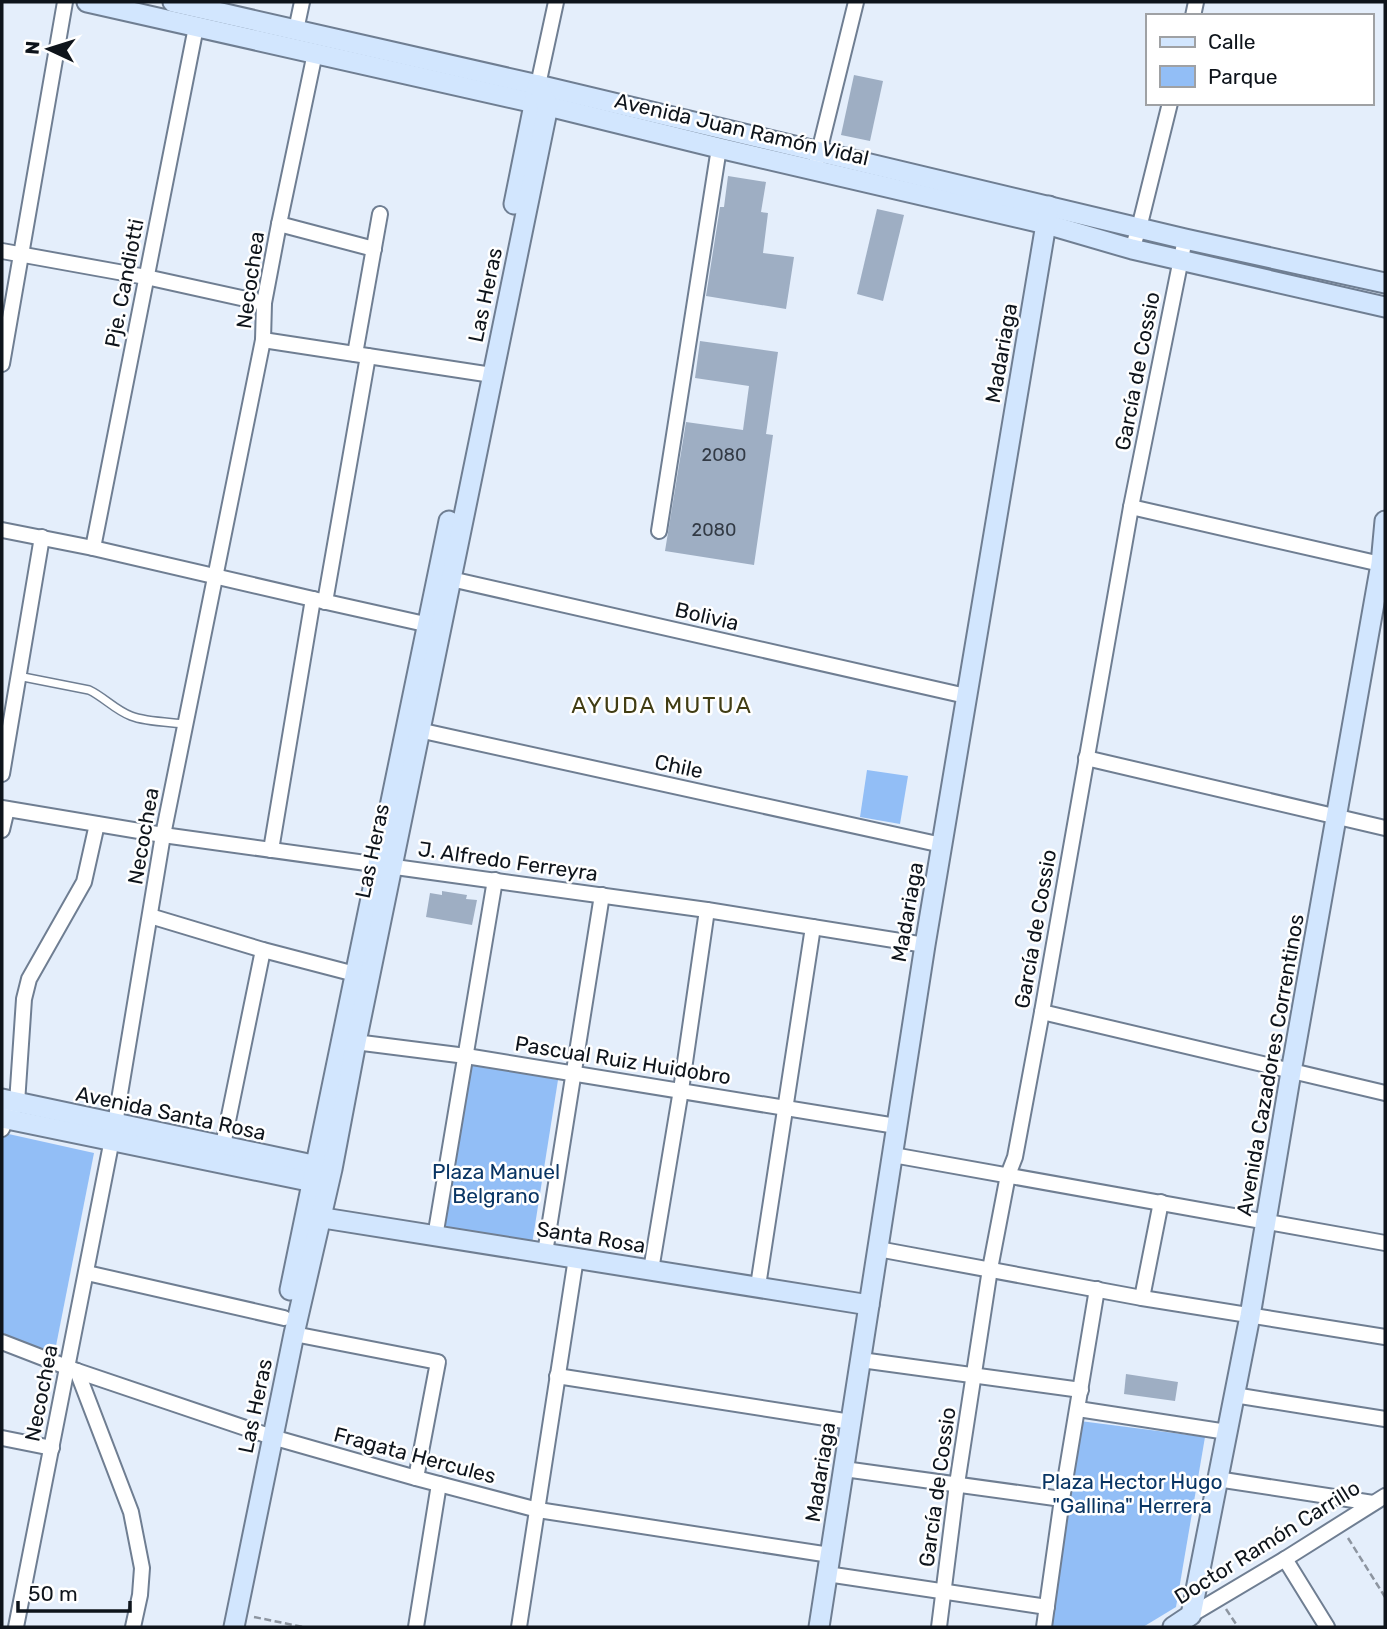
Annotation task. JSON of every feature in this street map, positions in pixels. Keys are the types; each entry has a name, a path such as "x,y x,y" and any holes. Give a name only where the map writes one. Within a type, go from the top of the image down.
{"main road":[{"name":"Avenida Juan Ramón Vidal","path":"87,2 197,12 296,30 719,148 817,161"},
{"name":"Avenida Juan Ramón Vidal","path":"173,2 315,53 540,98 1047,215 1139,228 1385,283"},
{"name":"Las Heras","path":"222,1627 314,1217 540,98"},
{"name":"Avenida Juan Ramón Vidal","path":"1047,215 1132,249 1385,307"},
{"name":"Madariaga","path":"819,1627 925,945 1047,215"},
{"name":"Avenida Cazadores Correntinos","path":"1191,1615 1250,1316 1336,817 1383,564 1385,521"},
{"name":"Las Heras","path":"349,1041 355,974 385,866"},
{"name":"Avenida Santa Rosa","path":"6,1114 114,1132 322,1176"},
{"name":"Santa Rosa","path":"314,1217 869,1305"},
{"name":"Las Heras","path":"235,1620 266,1435"},
{"name":"Doctor Ramón Carrillo","path":"1173,1627 1191,1615"}],"street":[{"path":"2,364 65,2"},
{"path":"296,30 302,2"},
{"name":"Las Heras","path":"540,98 556,2"},
{"path":"817,161 856,2"},
{"name":"Pje. Candiotti","path":"93,548 197,12"},
{"name":"Necochea","path":"16,1627 52,1448 72,1369 163,835 263,340 264,303 315,53"},
{"path":"1132,249 1170,105"},
{"path":"659,531 719,148"},
{"path":"271,850 362,355 380,214"},
{"path":"279,224 374,249"},
{"name":"García de Cossio","path":"939,1627 957,1484 990,1269 1007,1175 1015,1157 1131,507 1185,239"},
{"path":"2,251 146,277 264,303"},
{"path":"263,340 485,374"},
{"path":"1131,507 1383,564"},
{"path":"2,530 93,548 435,626"},
{"path":"2,774 42,537"},
{"name":"Bolivia","path":"445,578 966,696"},
{"name":"Chile","path":"413,729 942,845"},
{"path":"1086,758 1385,828"},
{"path":"2,830 5,809"},
{"name":"J. Alfredo Ferreyra","path":"5,809 163,835 707,910 925,945"},
{"path":"6,1114 23,999 29,979 84,882 97,824"},
{"path":"435,1237 495,880"},
{"path":"545,1253 602,895"},
{"path":"651,1270 707,910"},
{"path":"150,916 355,974"},
{"path":"758,1286 813,927"},
{"path":"221,1155 263,950"},
{"path":"1042,1012 1385,1093"},
{"name":"Pascual Ruiz Huidobro","path":"349,1041 466,1056 896,1126"},
{"path":"893,1156 1385,1243"},
{"path":"1142,1298 1161,1202"},
{"path":"878,1249 1142,1298 1385,1337"},
{"path":"519,1627 576,1258"},
{"path":"87,1273 438,1363 416,1478"},
{"path":"1044,1627 1097,1289"},
{"name":"Fragata Hercules","path":"2,1342 72,1369 266,1435 538,1510 829,1564 943,1591 1047,1607"},
{"path":"861,1360 1081,1390"},
{"path":"72,1369 131,1512 142,1568 140,1595 132,1627"},
{"path":"557,1376 851,1422"},
{"path":"1234,1395 1385,1419"},
{"path":"1078,1409 1227,1432"},
{"path":"2,1438 52,1448"},
{"path":"844,1469 1062,1499"},
{"path":"1217,1479 1379,1499"},
{"path":"416,1627 439,1484"},
{"name":"Doctor Ramón Carrillo","path":"1191,1615 1379,1499"},
{"path":"1285,1559 1328,1627"}],"lane":[{"path":"18,676 89,690 133,717 186,724"}],"path":[{"path":"1339,1525 1385,1597"},
{"path":"1220,1598 1238,1627"},
{"path":"235,1620 303,1627"}],"green space":[{"path":"867,770 908,776 900,824 860,817"},
{"name":"Plaza Manuel Belgrano","path":"470,1062 558,1080 532,1244 442,1228"},
{"path":"4,1133 94,1153 54,1356 2,1336"},
{"name":"Plaza Hector Hugo \"Gallina\" Herrera","path":"1080,1421 1205,1437 1176,1607 1143,1627 1049,1627"}],"building":[{"path":"854,75 883,81 870,141 841,135"},
{"path":"728,176 766,182 761,212 768,213 763,253 794,257 786,309 706,296 720,207 724,207"},
{"path":"877,209 904,215 883,301 857,294"},
{"path":"700,341 778,352 766,434 773,435 754,565 665,551 686,422 743,430 749,386 695,378"},
{"path":"442,891 467,895 466,899 477,900 472,925 426,917 430,893 442,895"},
{"path":"1126,1374 1178,1382 1175,1401 1124,1394"}],"district":[{"name":"AYUDA MUTUA","path":"662,705"}]}
